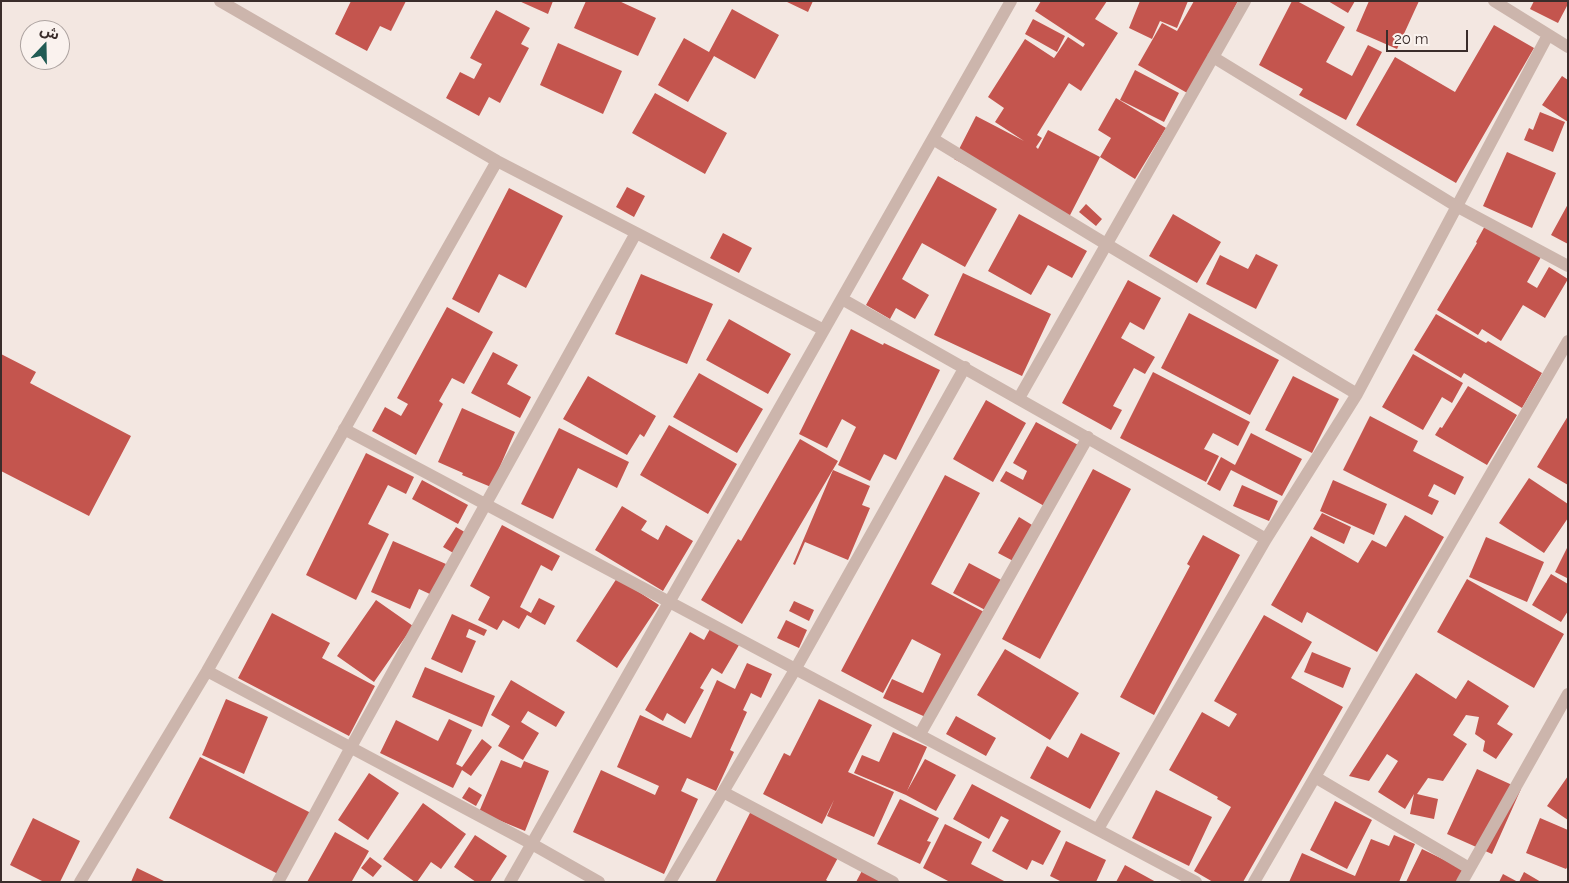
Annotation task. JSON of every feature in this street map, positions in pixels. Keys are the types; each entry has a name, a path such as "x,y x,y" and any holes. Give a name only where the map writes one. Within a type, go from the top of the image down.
{"street":[{"path":"220,1 497,161 824,330"},
{"path":"510,882 1011,1"},
{"path":"1018,398 1245,1"},
{"path":"1494,1 1568,47"},
{"path":"1098,829 1266,539 1357,394 1548,35"},
{"path":"1213,56 1456,206 1568,266"},
{"path":"933,139 1357,394"},
{"path":"80,882 207,671 497,161"},
{"path":"278,882 636,233"},
{"path":"842,299 1266,539"},
{"path":"1254,882 1568,341"},
{"path":"670,882 796,668 965,367"},
{"path":"344,429 1196,882"},
{"path":"920,734 1088,437"},
{"path":"207,671 532,844 599,882"},
{"path":"1462,882 1566,702"},
{"path":"1315,777 1469,868"},
{"path":"723,792 894,882"}],"building":[{"path":"351,1 406,1 391,31 380,26 367,51 335,34"},
{"path":"519,1 553,1 548,14"},
{"path":"586,1 619,1 656,18 638,56 574,28"},
{"path":"785,1 813,1 808,12"},
{"path":"1041,1 1107,1 1095,19 1118,33 1081,91 1069,83 1037,135 1042,138 1036,147 1038,149 1048,130 1100,157 1068,219 954,159 976,116 1024,141 995,122 1004,108 988,97 1025,39 1054,58 1068,37 1083,47 1085,44 1035,11"},
{"path":"1140,1 1188,1 1177,28 1160,21 1152,39 1129,28"},
{"path":"1194,1 1238,1 1189,94 1138,65 1162,23 1177,31"},
{"path":"1292,1 1297,1 1345,27 1326,62 1352,76 1368,45 1382,52 1346,120 1299,95 1303,89 1259,65"},
{"path":"1328,1 1355,1 1348,13"},
{"path":"1369,1 1419,1 1397,49 1356,31"},
{"path":"1534,1 1568,1 1568,4 1558,23 1530,9"},
{"path":"732,9 779,35 755,79 714,56 688,102 658,85 684,38 709,52"},
{"path":"496,10 530,28 521,44 529,48 500,103 489,97 479,116 446,98 460,72 474,79 482,64 470,58"},
{"path":"1033,19 1065,36 1057,52 1025,34"},
{"path":"1494,25 1534,48 1456,183 1356,125 1395,57 1455,92"},
{"path":"558,43 622,71 603,114 540,85"},
{"path":"1135,70 1179,93 1164,122 1120,100"},
{"path":"1562,76 1568,80 1568,122 1542,105"},
{"path":"655,93 727,133 705,174 632,133"},
{"path":"1116,98 1166,128 1135,179 1100,157 1111,138 1098,130"},
{"path":"1540,112 1565,122 1553,152 1524,140 1529,128 1533,130"},
{"path":"1507,152 1556,173 1532,228 1483,206"},
{"path":"938,176 997,209 965,267 922,243 902,279 929,295 915,319 896,308 890,319 866,305"},
{"path":"627,187 645,196 634,217 616,207"},
{"path":"509,188 563,216 526,288 499,274 479,313 452,299"},
{"path":"1086,204 1102,219 1096,226 1079,212"},
{"path":"1568,204 1568,244 1551,235"},
{"path":"1019,214 1087,251 1072,278 1048,265 1031,295 988,271"},
{"path":"1173,214 1221,242 1197,283 1149,256"},
{"path":"1486,224 1541,257 1527,282 1537,288 1549,267 1568,279 1545,318 1523,305 1501,341 1482,329 1478,335 1437,310 1477,243"},
{"path":"723,233 752,248 739,273 710,258"},
{"path":"1256,254 1278,265 1256,309 1206,284 1220,255 1248,269"},
{"path":"963,273 1051,314 1022,376 934,335"},
{"path":"641,274 713,304 687,364 615,334"},
{"path":"1128,280 1161,298 1144,330 1130,322 1121,338 1155,357 1145,374 1134,368 1113,406 1122,410 1111,430 1062,403"},
{"path":"447,307 493,332 464,384 452,378 439,401 443,404 416,455 372,431 385,407 401,416 408,404 397,398"},
{"path":"1189,313 1279,360 1250,415 1161,368"},
{"path":"1436,314 1486,343 1488,341 1542,373 1522,408 1464,373 1461,378 1414,350"},
{"path":"729,319 791,354 768,394 706,360"},
{"path":"851,329 940,370 896,460 884,454 870,481 838,465 856,427 842,419 827,448 799,434"},
{"path":"493,352 518,365 507,384 531,397 520,418 471,393"},
{"path":"1,354 36,372 30,383 131,436 89,516 1,471"},
{"path":"1413,354 1463,383 1452,403 1442,397 1423,430 1382,407"},
{"path":"1153,372 1250,422 1238,446 1213,433 1204,449 1219,456 1206,482 1120,438"},
{"path":"699,373 763,409 737,453 673,417"},
{"path":"588,376 656,416 644,437 640,434 627,455 563,419"},
{"path":"1293,376 1339,399 1312,453 1265,430"},
{"path":"1468,386 1517,415 1487,465 1435,435 1440,427 1442,428"},
{"path":"986,400 1026,423 993,482 953,459"},
{"path":"462,408 515,432 491,487 462,475 463,473 438,462"},
{"path":"1370,416 1418,441 1413,451 1464,477 1455,495 1434,484 1428,496 1439,501 1432,515 1343,470"},
{"path":"1568,416 1568,485 1537,467"},
{"path":"1036,422 1080,446 1046,507 1000,481 1006,471 1023,480 1027,471 1013,463"},
{"path":"669,425 737,464 708,514 640,475"},
{"path":"559,428 629,462 617,488 578,468 553,519 521,504"},
{"path":"1251,433 1302,459 1282,496 1231,470 1220,491 1207,484 1221,457 1235,465"},
{"path":"800,439 838,461 742,624 701,600 738,539 741,541"},
{"path":"366,453 414,477 406,494 388,485 368,524 389,534 356,600 306,575"},
{"path":"1093,469 1131,489 1040,659 1002,639"},
{"path":"833,470 870,486 862,505 870,508 848,560 805,542 795,565 793,564"},
{"path":"945,475 980,493 931,584 984,612 930,719 883,698 892,679 923,693 941,654 912,639 883,693 841,671"},
{"path":"1529,478 1568,504 1568,518 1544,553 1499,523"},
{"path":"422,480 468,505 458,524 412,499"},
{"path":"1333,480 1387,504 1374,535 1320,511"},
{"path":"1242,485 1278,501 1269,521 1233,506"},
{"path":"622,506 647,521 641,530 658,540 666,525 693,541 663,591 595,550"},
{"path":"1322,513 1351,527 1344,544 1313,529"},
{"path":"1405,515 1444,537 1377,652 1307,612 1302,623 1271,605 1311,536 1358,563 1372,540 1386,547"},
{"path":"1019,517 1037,528 1017,563 998,553"},
{"path":"502,525 560,556 552,571 541,565 520,607 531,613 539,598 555,606 545,625 527,615 519,629 503,620 497,630 478,620 490,597 470,586"},
{"path":"456,527 468,534 455,554 443,547"},
{"path":"1203,535 1240,555 1154,715 1120,697 1190,566 1187,564"},
{"path":"1486,537 1544,562 1527,602 1469,577"},
{"path":"393,541 446,564 432,595 419,589 410,609 371,592"},
{"path":"1568,546 1568,576 1567,578 1555,572"},
{"path":"969,563 1005,582 989,612 953,593"},
{"path":"1551,574 1568,584 1568,611 1561,622 1532,605"},
{"path":"617,578 659,605 617,668 576,641"},
{"path":"1467,579 1564,634 1534,688 1437,632"},
{"path":"376,600 413,626 374,682 337,656"},
{"path":"794,601 814,610 809,621 789,611"},
{"path":"272,613 330,643 322,658 375,686 349,736 238,678"},
{"path":"452,614 487,630 484,636 469,629 466,637 476,641 462,673 431,659"},
{"path":"1264,615 1312,642 1291,678 1343,707 1243,882 1213,882 1194,871 1231,807 1217,799 1218,797 1169,770 1202,712 1229,727 1237,714 1214,701"},
{"path":"786,620 807,630 799,648 777,638"},
{"path":"710,629 739,645 722,674 712,668 700,688 704,690 685,724 667,713 663,721 645,710 690,632 704,640"},
{"path":"1005,649 1079,693 1050,740 977,695"},
{"path":"1312,652 1351,668 1343,688 1304,672"},
{"path":"747,663 772,674 761,698 751,693 743,710 747,712 730,750 734,752 716,791 687,778 681,791 698,799 664,874 573,832 601,770 655,795 659,786 617,767 640,715 691,738 717,680 735,689"},
{"path":"425,667 495,696 482,727 412,697"},
{"path":"1416,673 1456,699 1468,680 1509,706 1497,724 1513,734 1496,759 1483,751 1485,741 1475,734 1479,717 1466,715 1453,735 1467,744 1443,781 1428,778 1417,794 1438,799 1434,819 1410,814 1414,794 1405,809 1378,792 1398,761 1387,754 1369,781 1349,776"},
{"path":"511,680 565,712 556,727 528,711 521,722 539,733 523,760 498,746 510,726 491,715"},
{"path":"226,699 268,717 244,774 202,755"},
{"path":"819,699 872,725 848,772 894,792 874,837 827,816 834,800 822,824 763,794 784,753 790,756"},
{"path":"956,716 996,738 986,756 946,734"},
{"path":"449,719 472,730 456,764 462,767 482,739 492,747 471,776 462,770 453,788 380,753 396,720 438,741"},
{"path":"893,732 927,747 907,791 925,759 956,775 936,811 906,795 854,773 862,755 879,762"},
{"path":"1081,733 1120,753 1090,809 1030,778 1047,746 1068,758"},
{"path":"200,757 311,813 280,875 169,818"},
{"path":"501,760 521,768 524,761 549,771 525,831 479,812"},
{"path":"1477,769 1521,789 1492,854 1447,834"},
{"path":"369,773 399,793 368,840 338,820"},
{"path":"1568,776 1568,820 1547,806"},
{"path":"972,784 1061,831 1043,865 1032,860 1027,870 992,851 1009,820 1001,816 989,839 953,819"},
{"path":"469,787 482,795 476,806 462,798"},
{"path":"1156,790 1212,817 1189,866 1132,838"},
{"path":"900,799 939,818 927,841 931,842 920,864 877,844"},
{"path":"1335,801 1372,820 1347,869 1310,850"},
{"path":"423,803 466,834 441,869 431,862 417,882 415,882 383,859"},
{"path":"753,807 841,852 826,880 829,882 715,882"},
{"path":"33,818 80,841 60,882 44,882 10,865"},
{"path":"1540,818 1568,830 1568,866 1566,869 1526,853"},
{"path":"945,824 982,842 971,864 1006,882 950,882 923,868"},
{"path":"335,832 369,851 352,881 354,882 307,882"},
{"path":"475,835 507,856 490,882 476,882 454,867"},
{"path":"1394,835 1415,844 1399,882 1289,882 1302,853 1355,876 1371,839 1389,846"},
{"path":"1066,841 1106,860 1096,882 1062,882 1050,876"},
{"path":"1422,849 1469,872 1464,882 1406,882"},
{"path":"370,857 382,866 373,877 361,868"},
{"path":"1125,865 1156,882 1116,882"},
{"path":"864,867 892,882 856,882"},
{"path":"137,868 166,882 131,882"},
{"path":"1524,872 1541,882 1519,882"},
{"path":"1503,874 1518,882 1499,882"}]}
